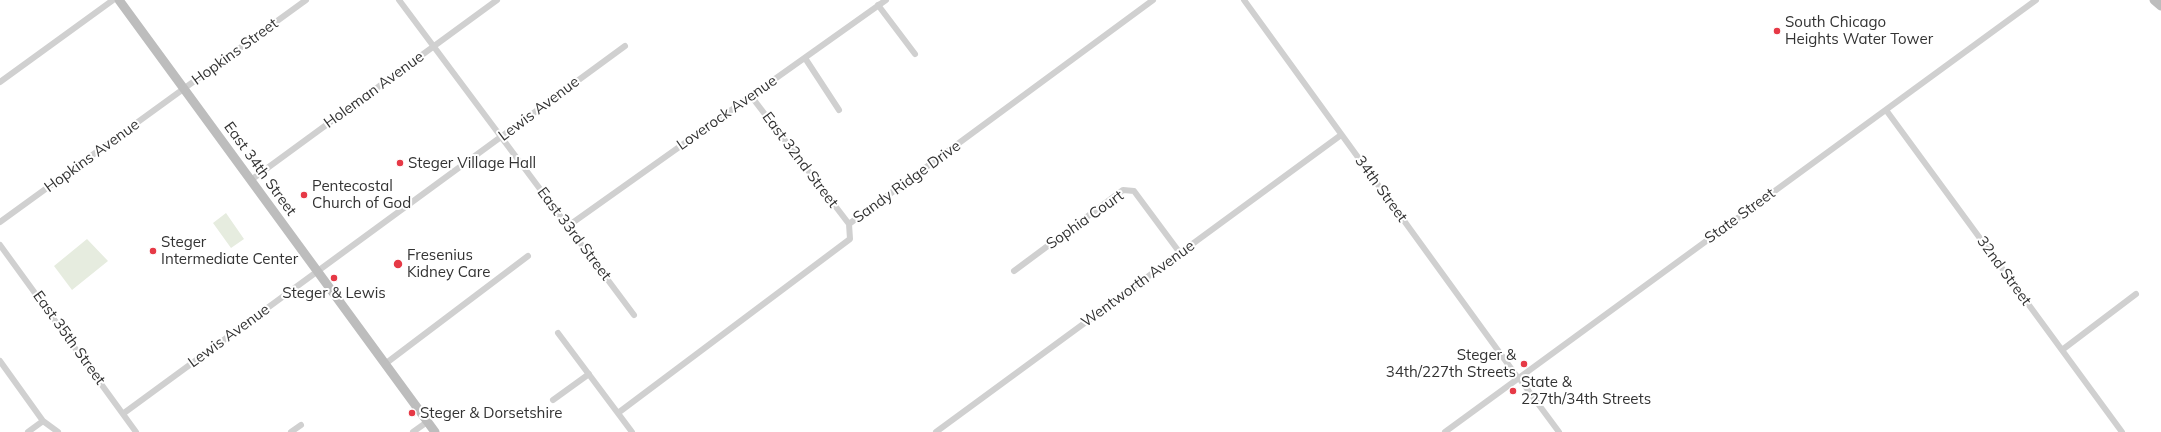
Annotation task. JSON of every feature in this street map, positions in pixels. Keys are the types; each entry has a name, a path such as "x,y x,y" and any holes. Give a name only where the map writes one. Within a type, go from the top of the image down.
{"street":[{"path":"0,82 113,0"},
{"name":"East 34th Street","path":"119,0 435,432"},
{"name":"Hopkins Street","path":"184,89 306,0"},
{"name":"East 33rd Street","path":"399,0 634,315"},
{"name":"Holeman Avenue","path":"251,180 497,0"},
{"name":"Loverock Avenue","path":"568,226 886,0"},
{"name":"Sandy Ridge Drive","path":"618,413 850,240 849,224 1153,0"},
{"name":"34th Street","path":"1244,0 1518,378 1559,432"},
{"name":"State Street","path":"1444,432 2036,0"},
{"path":"2154,0 2161,6"},
{"path":"878,5 915,54"},
{"name":"Lewis Avenue","path":"124,413 317,271 502,138 625,46"},
{"path":"805,58 839,110"},
{"name":"Hopkins Avenue","path":"0,222 184,89"},
{"name":"East 32nd Street","path":"751,96 849,224"},
{"name":"32nd Street","path":"1886,110 2122,432"},
{"name":"Wentworth Avenue","path":"936,432 1341,135"},
{"name":"Sophia Court","path":"1014,271 1123,190 1134,191 1180,253"},
{"name":"East 35th Street","path":"0,245 124,413 136,432"},
{"path":"385,364 528,256"},
{"path":"2062,350 2136,294"},
{"path":"558,333 632,432"},
{"path":"0,361 43,421 58,432"},
{"path":"553,400 589,374"},
{"path":"28,432 43,421"},
{"path":"413,432 427,422"},
{"path":"292,432 301,425"}],"shaded area":[{"path":"226,213 244,239 231,248 213,223"},
{"path":"87,239 108,261 72,290 54,266"}],"place":[{"name":"South Chicago Heights Water Tower","path":"1777,31"},
{"name":"Steger Village Hall","path":"400,163"},
{"name":"Pentecostal Church of God","path":"304,195"},
{"name":"Steger Intermediate Center","path":"153,251"},
{"name":"Fresenius Kidney Care","path":"398,264"},
{"name":"Steger & Lewis","path":"334,278"},
{"name":"Steger & 34th/227th Streets","path":"1524,364"},
{"name":"State & 227th/34th Streets","path":"1513,391"},
{"name":"Steger & Dorsetshire","path":"412,413"}]}
